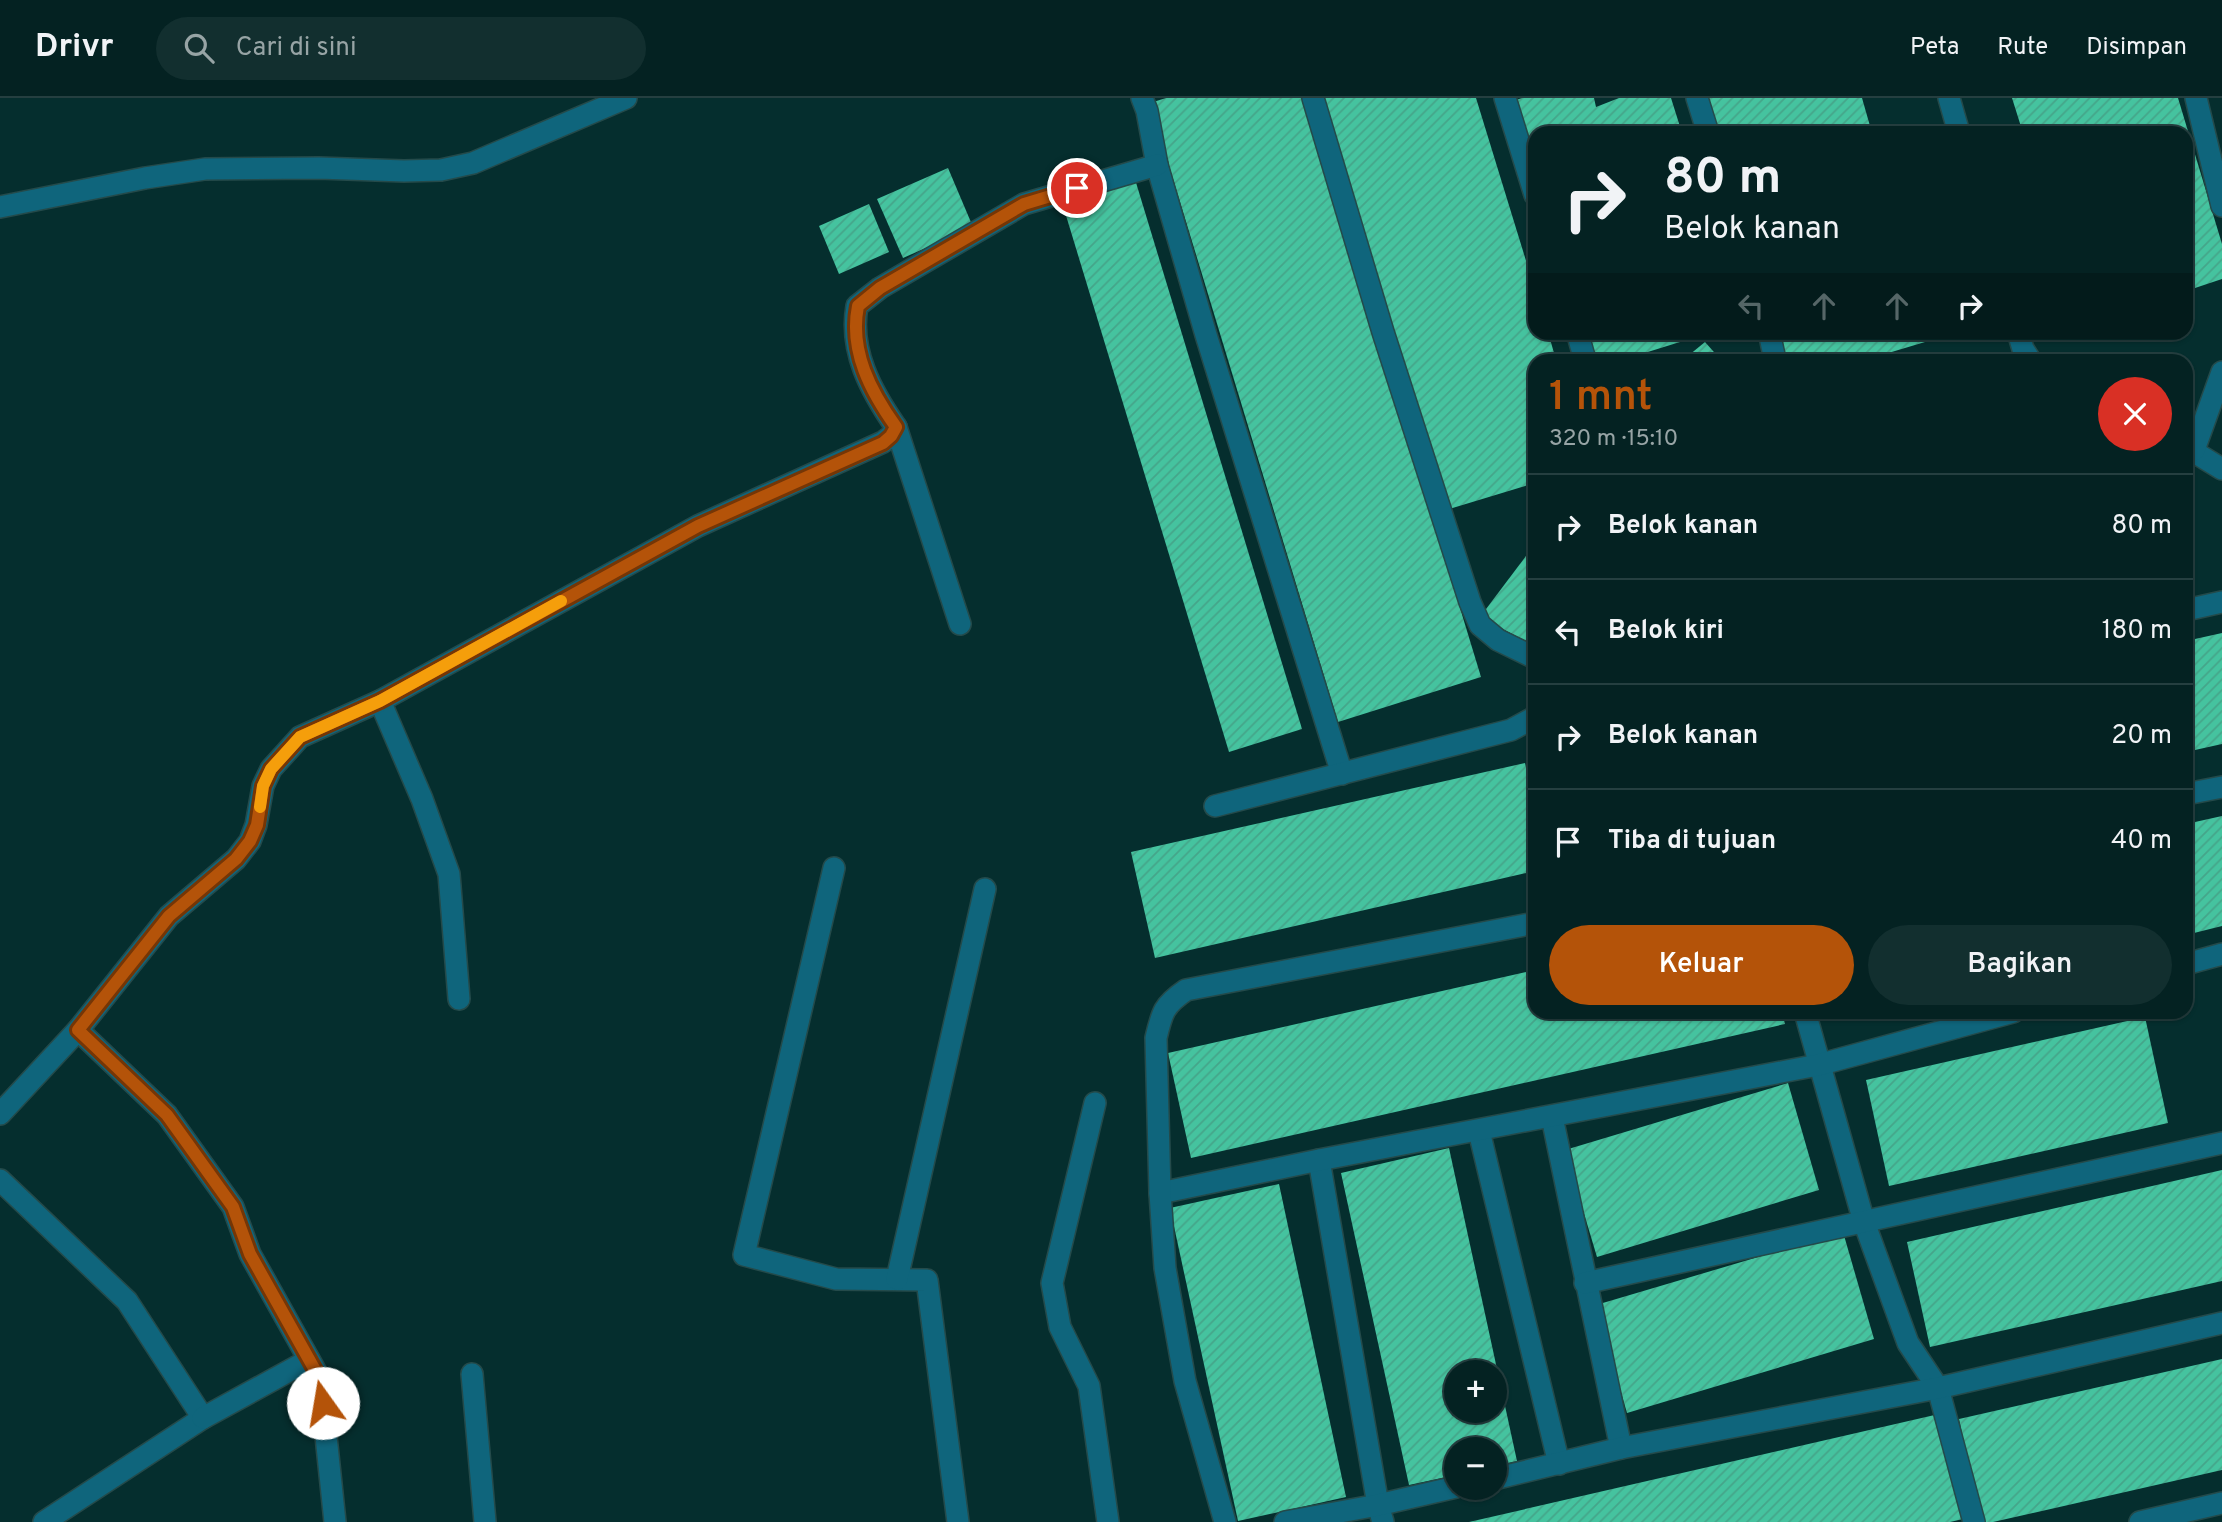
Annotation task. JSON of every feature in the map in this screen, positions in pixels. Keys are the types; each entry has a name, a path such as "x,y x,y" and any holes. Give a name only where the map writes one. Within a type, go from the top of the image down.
{"street":[{"path":"0,207 205,169 319,167 441,170 473,163 626,98"},
{"path":"1142,98 1157,165 1206,335 1342,774"},
{"path":"1313,98 1383,332 1470,603 1480,625 1498,640 1528,655"},
{"path":"1505,98 1528,172"},
{"path":"1697,98 1706,126"},
{"path":"1949,98 1957,126"},
{"path":"2196,98 2222,206"},
{"path":"960,624 896,427 862,368 854,324 858,306 880,288 1024,204 1157,165"},
{"path":"2193,441 2222,372"},
{"path":"0,1114 78,1030 169,916 236,859 250,841 257,825 263,786 271,769 300,737 380,701 698,526 883,443 896,427"},
{"path":"2193,450 2222,469"},
{"path":"2193,608 2222,602"},
{"path":"380,701 422,799 449,874 459,999"},
{"path":"1216,806 1511,730 1528,721"},
{"path":"2193,793 2222,787"},
{"path":"834,869 744,1255 836,1279 927,1280 958,1522"},
{"path":"897,1279 985,889"},
{"path":"1226,1522 1185,1381 1165,1268 1156,1038 1161,1015 1168,1002 1186,990 1528,924"},
{"path":"2193,962 2222,954"},
{"path":"1807,1019 1864,1222 1908,1343 1938,1388 1973,1522"},
{"path":"1160,1193 1818,1065 1987,1019"},
{"path":"78,1030 167,1115 233,1207 250,1254 320,1379 335,1522"},
{"path":"1096,1103 1052,1283 1060,1327 1089,1386 1108,1522"},
{"path":"1552,1117 1620,1448"},
{"path":"1479,1131 1559,1464"},
{"path":"1586,1283 2222,1143"},
{"path":"1319,1160 1380,1514"},
{"path":"0,1180 127,1301 203,1418"},
{"path":"1507,1476 1620,1448 1938,1388 2222,1323"},
{"path":"44,1522 203,1418 309,1360"},
{"path":"472,1374 485,1522"},
{"path":"1285,1522 1380,1514 1444,1492"},
{"path":"2140,1522 2163,1519 2222,1503"}],"building":[{"path":"1166,98 1305,98 1481,677 1338,722 1150,103"},
{"path":"1321,98 1476,98 1528,267 1528,340 1550,340 1554,354 1528,354 1528,485 1446,510"},
{"path":"1594,98 1596,107 1619,98 1671,98 1680,126 1528,126 1528,142 1516,100"},
{"path":"1706,98 1862,98 1870,126 1715,126"},
{"path":"2012,98 2178,98 2186,126 2021,126"},
{"path":"2193,148 2222,244 2222,279 2193,289"},
{"path":"948,168 973,227 903,258 877,199"},
{"path":"1134,176 1302,729 1229,752 1061,199"},
{"path":"869,204 889,252 839,274 819,226"},
{"path":"1589,340 1686,340 1641,354 1593,354"},
{"path":"1780,340 1932,340 1885,354 1784,354"},
{"path":"1705,342 1716,354 1690,354"},
{"path":"1528,553 1528,642 1480,617"},
{"path":"2222,633 2222,744 2193,750 2193,639"},
{"path":"1525,763 1528,776 1528,873 1155,958 1131,852"},
{"path":"2222,816 2222,926 2193,933 2193,822"},
{"path":"1528,972 1528,1019 1784,1019 1785,1024 1191,1158 1168,1053"},
{"path":"2145,1019 2168,1123 1889,1186 1866,1080"},
{"path":"1788,1083 1819,1190 1597,1257 1565,1150"},
{"path":"1449,1148 1495,1360 1444,1360 1444,1423 1507,1423 1507,1415 1517,1461 1507,1463 1507,1437 1444,1437 1444,1478 1409,1485 1341,1173"},
{"path":"2222,1170 2222,1281 1930,1347 1907,1242"},
{"path":"1279,1184 1346,1497 1238,1521 1170,1208"},
{"path":"1843,1232 1874,1339 1627,1413 1596,1305"},
{"path":"2222,1359 2222,1470 1993,1522 1981,1522 1959,1419"},
{"path":"1939,1414 1963,1519 1950,1522 1469,1522"}],"slow traffic":[{"path":"260,807 263,786 271,769 300,737 380,701 561,601"}],"route":[{"path":"323,1403 320,1379 250,1254 233,1207 167,1115 78,1030 169,916 236,859 250,841 257,825 263,786 271,769 300,737 380,701 698,526 883,443 896,427 862,368 854,324 858,306 880,288 1024,204 1077,188"}]}
